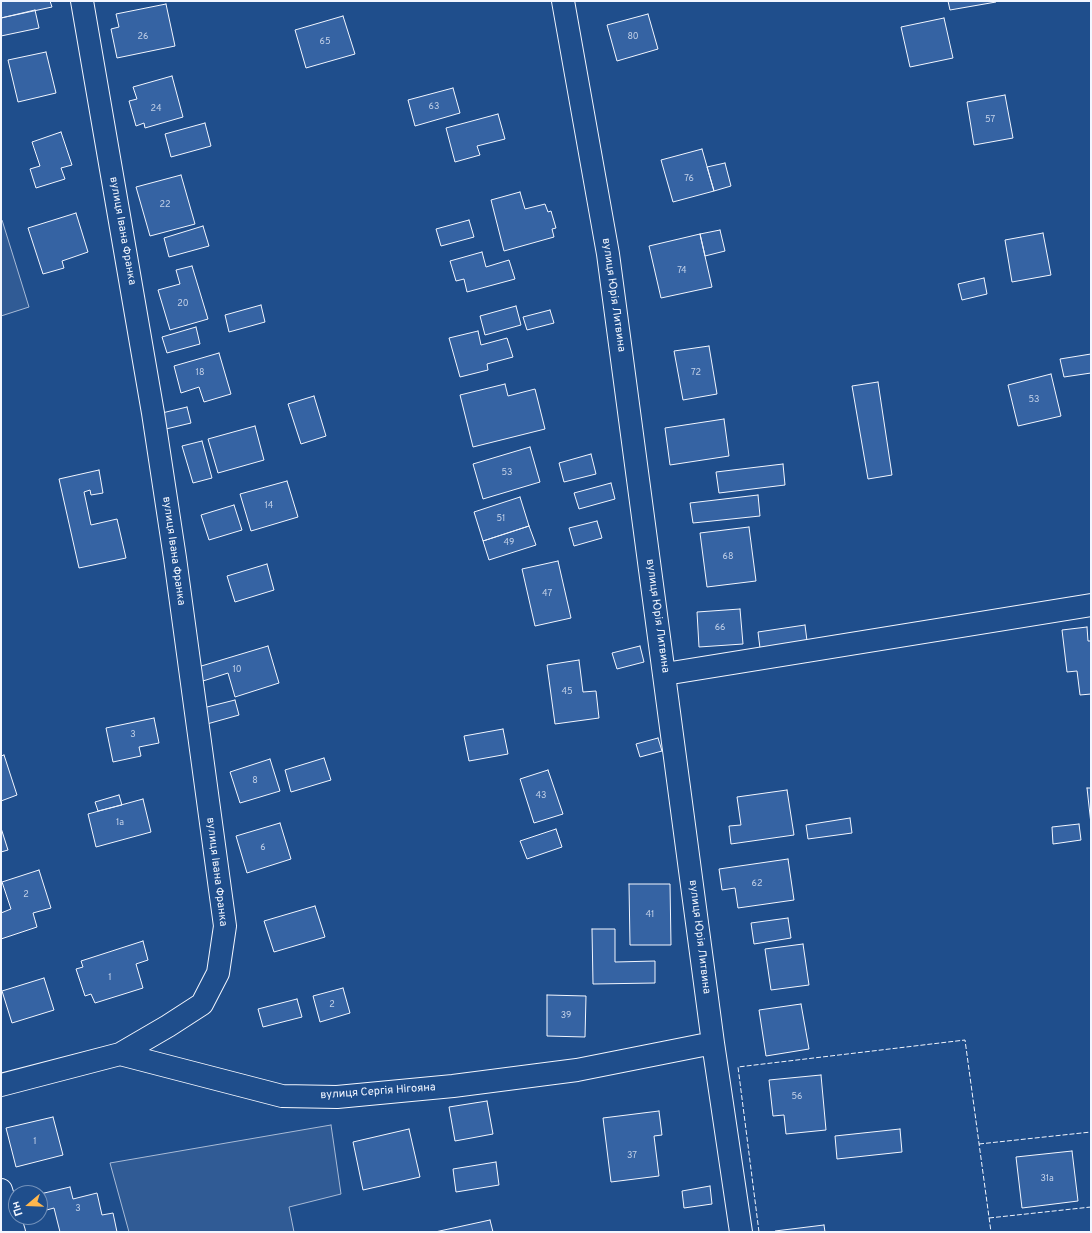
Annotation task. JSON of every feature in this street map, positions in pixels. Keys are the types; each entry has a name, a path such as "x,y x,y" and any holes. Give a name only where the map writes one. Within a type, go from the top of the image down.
{"street":[{"name":"вулиця Івана Франка","path":"82,1 153,413 177,574 224,926 218,973 202,1004 120,1054"},
{"name":"вулиця Юрія Литвина","path":"563,1 608,254 713,1043 741,1232"},
{"path":"664,674 1091,606"},
{"name":"вулиця Сергія Нігояна","path":"1,1085 120,1054 282,1096 337,1097 452,1086 577,1070 713,1043"},
{"path":"1,1190 14,1232"}],"shaded area":[{"path":"1,220 29,307 1,316"},
{"path":"331,1125 341,1194 289,1207 294,1232 129,1232 110,1163"}],"building":[{"path":"1,1 50,1 52,7 1,18"},
{"path":"948,1 996,1 996,2 950,10"},
{"path":"166,4 175,46 117,58 111,29 119,27 116,14"},
{"path":"35,10 39,28 1,36 1,18"},
{"path":"648,14 658,49 617,61 607,25"},
{"path":"343,16 355,54 306,68 295,30"},
{"path":"944,18 953,58 910,67 901,27"},
{"path":"46,52 56,93 18,102 8,60"},
{"path":"172,76 183,117 145,128 144,123 136,126 129,101 137,99 133,87"},
{"path":"453,88 460,113 415,126 408,100"},
{"path":"1005,95 1013,138 974,145 967,102"},
{"path":"498,114 505,139 477,146 480,155 455,162 446,128"},
{"path":"205,123 211,146 171,157 165,134"},
{"path":"61,132 72,165 61,168 65,179 36,188 30,169 40,166 32,142"},
{"path":"702,149 714,191 673,202 661,160"},
{"path":"725,163 731,186 714,191 707,167"},
{"path":"181,175 195,224 150,236 136,187"},
{"path":"520,192 525,209 545,204 548,212 551,211 556,228 552,229 554,237 504,251 491,200"},
{"path":"76,213 88,252 62,261 64,268 43,274 28,228"},
{"path":"469,220 474,237 441,246 436,229"},
{"path":"203,226 209,246 169,257 164,238"},
{"path":"720,230 725,251 705,256 700,234"},
{"path":"1043,233 1051,275 1012,282 1005,240"},
{"path":"700,234 712,287 661,298 649,246"},
{"path":"482,252 486,267 509,260 515,279 467,292 464,279 456,281 450,261"},
{"path":"192,266 208,319 170,330 158,290 180,284 176,270"},
{"path":"984,278 987,294 962,300 958,284"},
{"path":"261,305 265,322 229,332 225,315"},
{"path":"516,306 521,325 485,335 480,316"},
{"path":"550,310 554,323 527,330 523,317"},
{"path":"196,327 200,344 167,353 162,337"},
{"path":"478,331 481,345 507,338 513,357 487,364 488,370 460,377 449,338"},
{"path":"709,346 717,394 683,400 674,351"},
{"path":"219,353 231,394 204,402 199,387 181,393 174,366"},
{"path":"1091,354 1091,373 1064,377 1060,359"},
{"path":"1051,374 1061,416 1018,426 1008,385"},
{"path":"878,382 892,475 868,479 852,386"},
{"path":"505,384 508,396 535,389 545,429 473,447 460,395"},
{"path":"314,396 326,436 301,444 288,404"},
{"path":"187,407 191,423 166,429 162,413"},
{"path":"724,419 729,456 670,465 665,428"},
{"path":"255,426 264,460 218,473 208,439"},
{"path":"202,441 212,478 193,483 182,446"},
{"path":"530,447 540,482 483,499 473,464"},
{"path":"591,454 596,474 564,482 559,463"},
{"path":"783,464 785,485 719,493 716,472"},
{"path":"99,470 103,493 91,495 90,490 84,492 91,525 117,519 126,558 79,568 59,479"},
{"path":"287,481 298,517 251,531 240,494"},
{"path":"611,483 615,499 579,509 574,493"},
{"path":"758,495 760,516 693,523 690,503"},
{"path":"520,497 529,526 483,541 474,512"},
{"path":"234,505 242,530 209,540 201,515"},
{"path":"597,521 602,538 574,546 569,528"},
{"path":"529,526 536,545 489,560 483,541"},
{"path":"749,527 756,581 707,587 700,533"},
{"path":"558,561 571,618 535,626 522,569"},
{"path":"267,564 274,590 235,602 227,576"},
{"path":"740,609 743,644 699,647 697,612"},
{"path":"805,625 807,641 760,648 758,632"},
{"path":"1087,627 1088,641 1091,641 1091,694 1080,695 1077,671 1067,672 1062,630"},
{"path":"268,646 279,683 235,697 228,673 203,681 198,667"},
{"path":"640,646 644,662 617,669 612,653"},
{"path":"579,660 583,692 596,691 599,718 555,724 547,665"},
{"path":"235,700 239,715 207,724 203,708"},
{"path":"154,718 159,743 139,747 141,756 113,762 106,728"},
{"path":"503,729 508,754 469,761 464,736"},
{"path":"658,738 662,751 640,757 636,744"},
{"path":"4,755 17,795 1,801 1,756"},
{"path":"324,758 331,780 291,792 285,770"},
{"path":"270,759 280,791 240,803 230,772"},
{"path":"548,770 563,814 534,823 520,779"},
{"path":"1087,788 1091,788 1091,824"},
{"path":"787,790 794,835 731,844 729,826 741,825 737,797"},
{"path":"119,795 122,805 98,811 95,802"},
{"path":"143,799 151,832 96,847 88,814"},
{"path":"850,818 852,833 808,839 806,825"},
{"path":"280,823 291,859 247,873 236,836"},
{"path":"1079,824 1081,840 1053,844 1052,827"},
{"path":"1,828 8,850 1,852"},
{"path":"556,829 562,847 527,859 520,841"},
{"path":"788,859 794,900 738,908 735,888 722,890 719,869"},
{"path":"39,870 51,908 33,913 37,927 1,939 1,913 11,909 2,882"},
{"path":"629,884 670,884 671,945 630,945"},
{"path":"315,906 325,937 274,952 264,921"},
{"path":"788,918 791,938 754,944 751,923"},
{"path":"592,929 615,929 615,962 655,961 655,983 593,984"},
{"path":"143,941 148,960 136,964 143,988 95,1003 91,994 85,996 76,969 83,967 81,961"},
{"path":"803,944 809,985 771,990 765,949"},
{"path":"44,978 54,1010 12,1023 2,991"},
{"path":"343,988 350,1013 320,1022 313,996"},
{"path":"547,995 586,996 585,1037 547,1036"},
{"path":"297,999 302,1017 263,1027 258,1009"},
{"path":"801,1004 809,1049 766,1056 759,1010"},
{"path":"821,1075 826,1130 786,1134 784,1115 773,1116 769,1080"},
{"path":"487,1101 493,1134 455,1141 449,1107"},
{"path":"659,1111 662,1135 654,1136 659,1176 611,1182 603,1118"},
{"path":"53,1117 63,1155 16,1167 6,1128"},
{"path":"409,1129 420,1177 363,1190 353,1142"},
{"path":"900,1129 902,1152 837,1159 835,1136"},
{"path":"1072,1151 1078,1201 1022,1208 1016,1157"},
{"path":"496,1162 499,1185 456,1192 453,1169"},
{"path":"710,1186 712,1204 684,1208 682,1191"},
{"path":"70,1187 73,1199 97,1193 102,1215 113,1213 117,1232 60,1232 54,1208 48,1210 48,1192"},
{"path":"490,1220 493,1232 435,1232"},
{"path":"824,1225 825,1232 775,1232 775,1231"}],"fence":[{"path":"759,1232 738,1067 965,1040 991,1232"},
{"path":"979,1144 1091,1132"},
{"path":"989,1218 1091,1207"}]}
